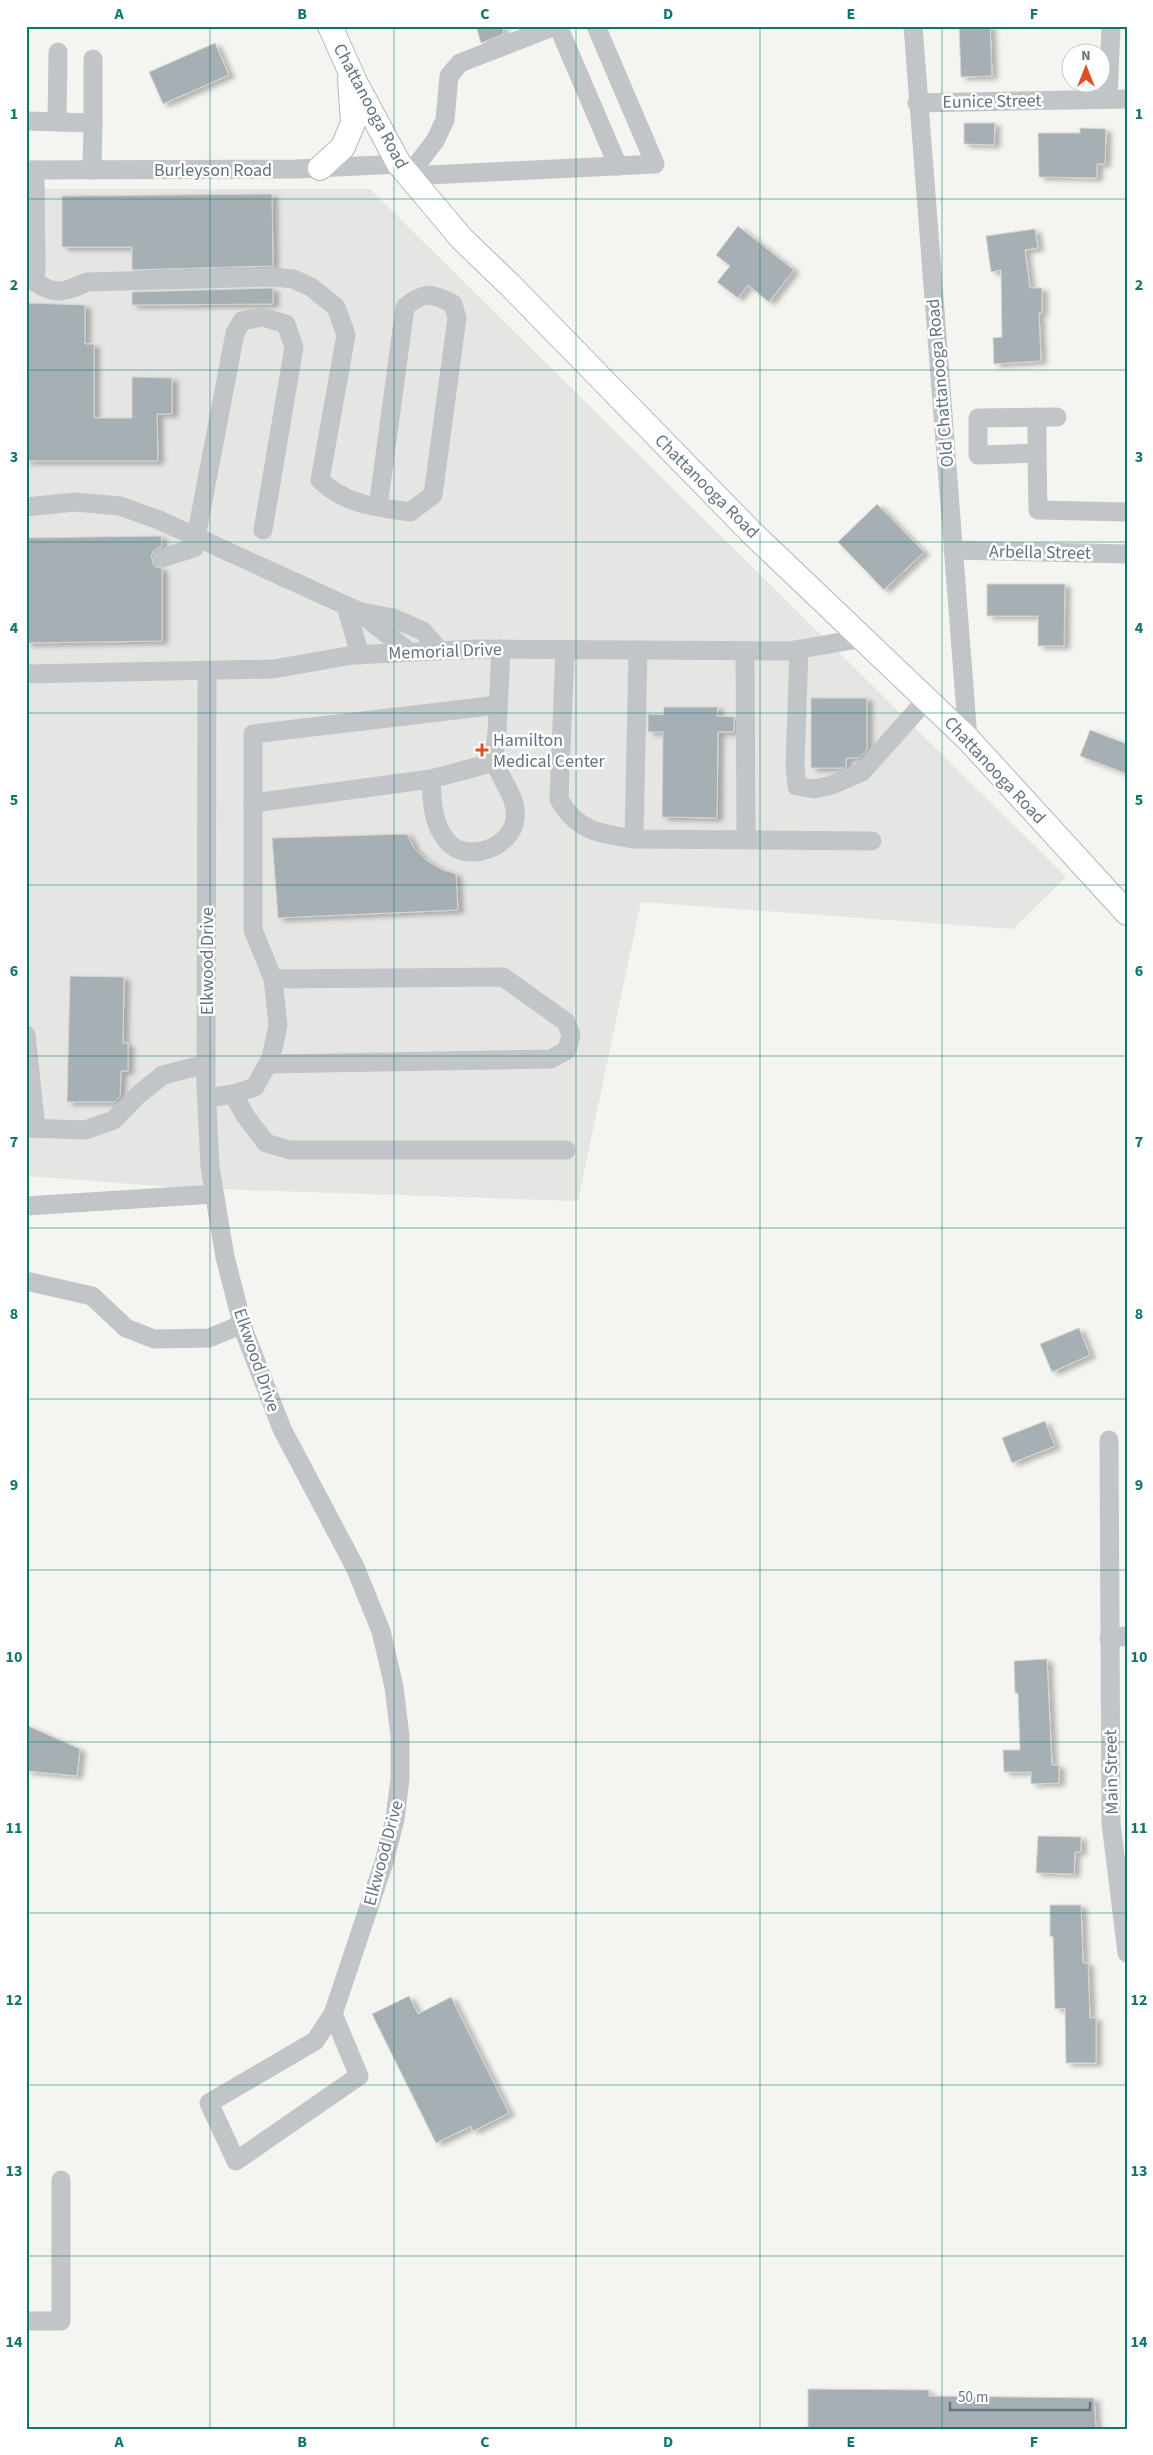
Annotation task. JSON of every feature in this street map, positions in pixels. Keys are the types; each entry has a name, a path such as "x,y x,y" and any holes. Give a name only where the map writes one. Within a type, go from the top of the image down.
{"main road":[{"name":"Chattanooga Road","path":"330,26 350,70 403,170 462,239 510,285 751,532 968,739 1127,913"},
{"path":"320,168 343,147 353,123 350,70"}],"street":[{"path":"403,170 434,141 444,120 449,76 460,63 557,26 618,166"},
{"name":"Burleyson Road","path":"30,170 320,168 403,170 656,164 596,26"},
{"name":"Old Chattanooga Road","path":"913,26 917,103 968,739"},
{"path":"1111,26 1118,99"},
{"path":"57,122 58,52"},
{"path":"92,170 94,59"},
{"name":"Eunice Street","path":"917,103 1118,99"},
{"path":"26,121 93,123"},
{"path":"30,170 31,265 35,282 47,290 65,292 87,282 273,277 293,279 311,287 336,307 346,335 320,480 333,492 367,506 410,512 433,495 457,318 453,304 436,295 417,296 405,307 378,507"},
{"path":"162,558 194,548 235,332 242,321 262,317 286,324 294,347 263,530"},
{"path":"1037,417 1038,510 1127,512"},
{"path":"978,455 978,418 1058,417"},
{"path":"946,455 1037,453"},
{"path":"26,507 74,502 120,506 159,520 352,609 408,651"},
{"name":"Arbella Street","path":"953,550 1127,554"},
{"path":"352,609 393,618 422,631 439,650"},
{"path":"352,609 360,655"},
{"name":"Memorial Drive","path":"26,674 207,672 273,669 360,655 408,651 565,649 745,651 800,649 864,638"},
{"path":"431,779 433,808 438,827 448,842 463,850 487,850 505,841 515,821 515,805 495,762 501,649"},
{"path":"565,649 559,799 568,815 588,829 610,836 634,839 872,841"},
{"path":"800,649 795,766 797,786 814,790 832,785 862,772 926,700"},
{"path":"634,839 638,650"},
{"path":"745,651 746,840"},
{"name":"Elkwood Drive","path":"207,672 206,1064 210,1167 214,1194 226,1257 243,1324 282,1429 355,1567 381,1631 394,1687 400,1736 400,1779 395,1819 384,1862 333,2014 315,2041 209,2103 236,2161 359,2076 333,2014"},
{"path":"207,1098 233,1094 255,1087 271,1058 278,1025 273,979 253,930 253,734 498,705"},
{"path":"253,803 431,779 495,762"},
{"path":"268,1064 551,1059 567,1050 571,1036 566,1022 503,977 273,979"},
{"path":"26,1035 30,1073 31,1128 85,1130 114,1120 138,1095 163,1075 206,1064"},
{"path":"233,1094 246,1118 266,1143 290,1150 566,1150"},
{"path":"26,1206 214,1194"},
{"path":"26,1281 92,1296 126,1328 154,1339 209,1338 243,1324"},
{"name":"Main Street","path":"1109,1440 1118,1637 1111,1824 1127,1952"},
{"path":"26,2321 61,2321 61,2180"}],"shaded area":[{"name":"Hamilton Medical Center","path":"26,189 370,189 1066,877 1013,929 641,902 578,1201 184,1188 26,1176"}],"building":[{"path":"476,26 502,26 504,34 481,43"},
{"path":"959,26 990,26 992,76 961,77"},
{"path":"215,43 229,75 163,104 149,72"},
{"path":"964,123 995,123 994,145 964,144"},
{"path":"1080,128 1106,129 1105,164 1097,164 1097,178 1039,177 1038,133 1080,133"},
{"path":"272,194 273,266 132,270 132,247 62,247 62,196"},
{"path":"738,226 794,270 769,302 748,285 738,298 717,282 730,266 716,255"},
{"path":"1035,229 1038,248 1025,250 1030,288 1042,288 1042,313 1039,313 1041,361 994,364 993,338 1002,337 1001,270 991,272 986,236"},
{"path":"273,288 273,304 132,305 132,292"},
{"path":"26,303 85,305 85,344 94,344 94,418 132,418 132,377 172,378 172,414 157,414 158,461 26,461"},
{"path":"877,504 924,552 884,590 838,542"},
{"path":"161,536 162,546 154,550 151,556 154,566 162,569 162,641 26,643 26,538"},
{"path":"987,584 1065,584 1064,646 1038,646 1038,616 987,616"},
{"path":"811,698 867,698 867,750 859,758 846,758 846,767 844,768 811,768"},
{"path":"664,707 718,707 717,716 734,717 734,732 718,732 717,818 662,817 663,732 648,732 648,714 663,715"},
{"path":"1090,730 1127,744 1127,774 1080,756"},
{"path":"407,834 414,848 426,860 441,869 456,874 458,910 278,918 272,838"},
{"path":"70,976 124,977 123,1043 128,1043 128,1071 121,1071 120,1097 115,1102 67,1102"},
{"path":"1079,1328 1090,1355 1052,1372 1040,1344"},
{"path":"1045,1421 1055,1446 1012,1463 1002,1438"},
{"path":"1047,1659 1052,1765 1059,1765 1059,1783 1031,1784 1031,1772 1004,1772 1003,1750 1020,1750 1018,1693 1015,1693 1014,1661"},
{"path":"26,1725 80,1749 77,1776 26,1771"},
{"path":"1038,1836 1081,1837 1081,1852 1075,1852 1074,1874 1036,1873"},
{"path":"1050,1905 1081,1905 1083,1963 1088,1963 1090,2018 1096,2018 1096,2063 1066,2063 1065,2008 1055,2009 1053,1936 1050,1937"},
{"path":"409,1996 418,2014 451,1997 509,2113 473,2131 471,2126 436,2143 372,2014"},
{"path":"808,2389 929,2390 929,2396 1094,2398 1096,2429 808,2429"}],"place":[{"name":"Hamilton Medical Center","path":"482,750"}]}
